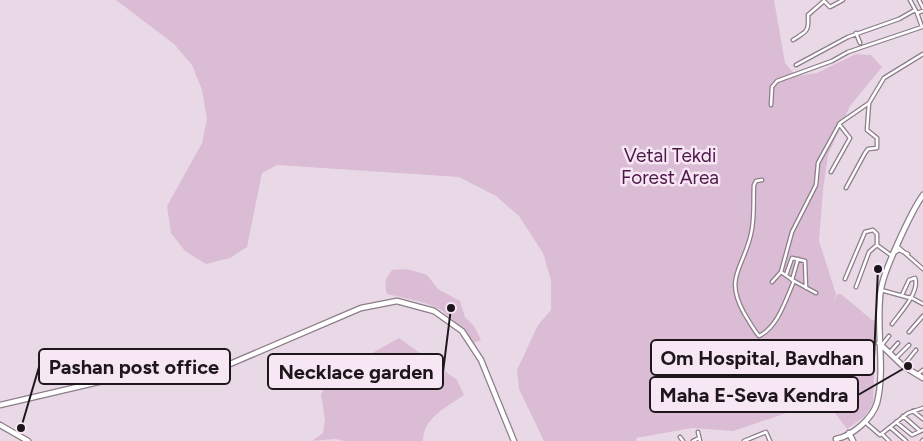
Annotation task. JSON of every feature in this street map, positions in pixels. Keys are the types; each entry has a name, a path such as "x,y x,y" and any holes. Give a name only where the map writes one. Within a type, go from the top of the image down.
{"main road":[{"path":"829,441 848,434 865,422 876,403 881,290 897,246 923,195"},
{"path":"0,405 107,380 230,364 361,308 382,302 397,301 424,307 444,316 460,330 480,363 514,441"},
{"path":"880,344 903,366 921,378"},
{"path":"0,426 24,441"},
{"path":"0,426 28,441"},
{"path":"848,434 852,441"}],"street":[{"path":"793,40 807,30 809,27 808,15 818,4 824,1 830,7 843,0"},
{"path":"771,105 772,87 777,81 832,61 848,52 922,27 910,0"},
{"path":"796,65 856,33 923,10 919,0"},
{"path":"856,33 860,43"},
{"path":"772,282 781,272 792,232 816,185 818,164 839,124 869,103 884,78 923,54"},
{"path":"846,188 865,152 877,148 877,138 867,130 869,103"},
{"path":"831,172 850,138 839,124"},
{"path":"762,180 756,181 754,185 755,215 746,253 736,273 734,284 738,302 759,336 767,330 780,313 793,280 798,259"},
{"path":"845,279 865,232 869,230 875,231 878,238 877,245 869,252 856,287"},
{"path":"877,245 894,254 899,250 908,254"},
{"path":"897,246 923,269"},
{"path":"786,275 790,260 798,259 807,263 806,288"},
{"path":"876,267 887,272"},
{"path":"781,272 816,294"},
{"path":"892,324 910,298 916,280 913,278 909,280 902,295"},
{"path":"881,290 902,295 923,304"},
{"path":"909,332 923,316"},
{"path":"880,344 889,336"},
{"path":"890,352 898,343"},
{"path":"896,358 909,345"},
{"path":"903,366 916,350"},
{"path":"921,378 923,370"},
{"path":"882,434 903,416 913,410 923,408"},
{"path":"913,410 923,419"},
{"path":"903,416 919,430"},
{"path":"865,422 889,441"},
{"path":"896,422 912,434 923,430"},
{"path":"890,427 906,441"},
{"path":"693,441 700,439 698,432"},
{"path":"744,441 766,432 770,441"},
{"path":"680,437 683,441"}],"green space":[{"name":"Vetal Tekdi Forest Area","path":"116,0 774,0 785,63 796,76 817,73 856,54 871,55 882,67 850,106 828,155 819,241 836,294 832,307 837,294 841,294 872,320 876,321 873,404 864,417 847,429 811,381 801,408 733,431 692,428 636,438 637,441 544,441 519,389 517,370 538,325 551,310 551,280 543,253 519,216 496,196 459,177 277,165 262,173 247,247 230,258 206,264 185,251 171,233 167,206 202,143 207,119 202,90 192,65 174,44"},
{"path":"407,269 427,275 438,289 460,301 465,317 474,326 481,340 473,343 453,320 436,308 387,294 386,282 392,270"},
{"path":"399,338 457,380 464,395 431,420 424,433 423,441 344,441 336,439 312,441 323,433 325,420 321,394 333,375"}],"place":[{"name":"Om Hospital, Bavdhan","path":"878,269"},
{"name":"Necklace garden","path":"451,308"},
{"name":"Maha E-Seva Kendra","path":"908,366"},
{"name":"Pashan post office","path":"21,428"}]}
